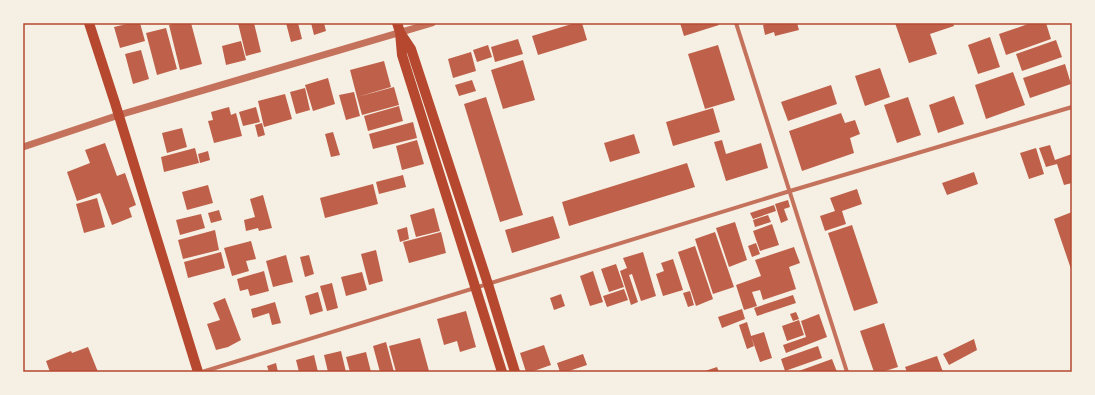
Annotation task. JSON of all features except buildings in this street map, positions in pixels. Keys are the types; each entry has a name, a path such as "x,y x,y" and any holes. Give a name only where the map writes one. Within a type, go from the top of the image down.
{"main road":[{"path":"89,23 119,115 198,372"},
{"path":"398,28 411,50 488,284 515,372"},
{"path":"398,28 402,56 502,372"}],"street":[{"path":"23,147 119,115 398,28 432,23"},
{"path":"736,23 847,372"},
{"path":"202,372 790,191 1072,107"}]}
